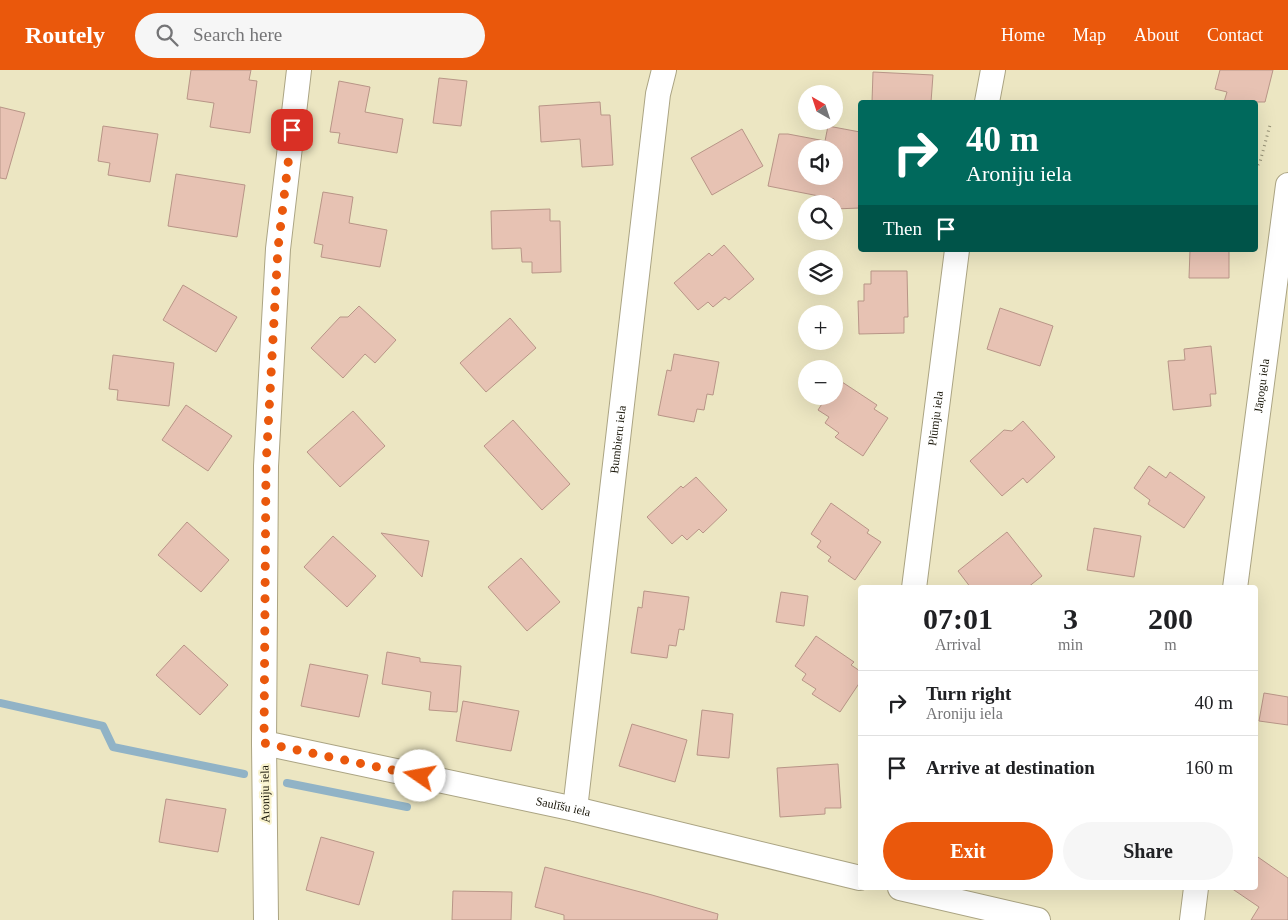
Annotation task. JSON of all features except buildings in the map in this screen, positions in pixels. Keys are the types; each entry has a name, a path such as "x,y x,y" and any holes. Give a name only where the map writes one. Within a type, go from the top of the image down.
{"street":[{"name":"Aroniju iela","path":"266,920 264,743 266,456 278,248 299,70"},
{"name":"Bumbieru iela","path":"575,808 658,94 664,70"},
{"path":"987,100 993,70"},
{"name":"Jāņogu iela","path":"1235,585 1288,185"},
{"name":"Plūmju iela","path":"914,585 957,252"},
{"name":"Saulīšu iela","path":"264,743 575,808 858,878"},
{"path":"909,890 1038,920"},
{"path":"1192,920 1196,890"}],"path":[{"path":"1258,165 1270,125"}],"waterway":[{"path":"0,703 103,726 113,747 244,774"},
{"path":"287,783 407,807"}],"route":[{"path":"292,130 278,248 266,466 264,743 420,776"}]}
